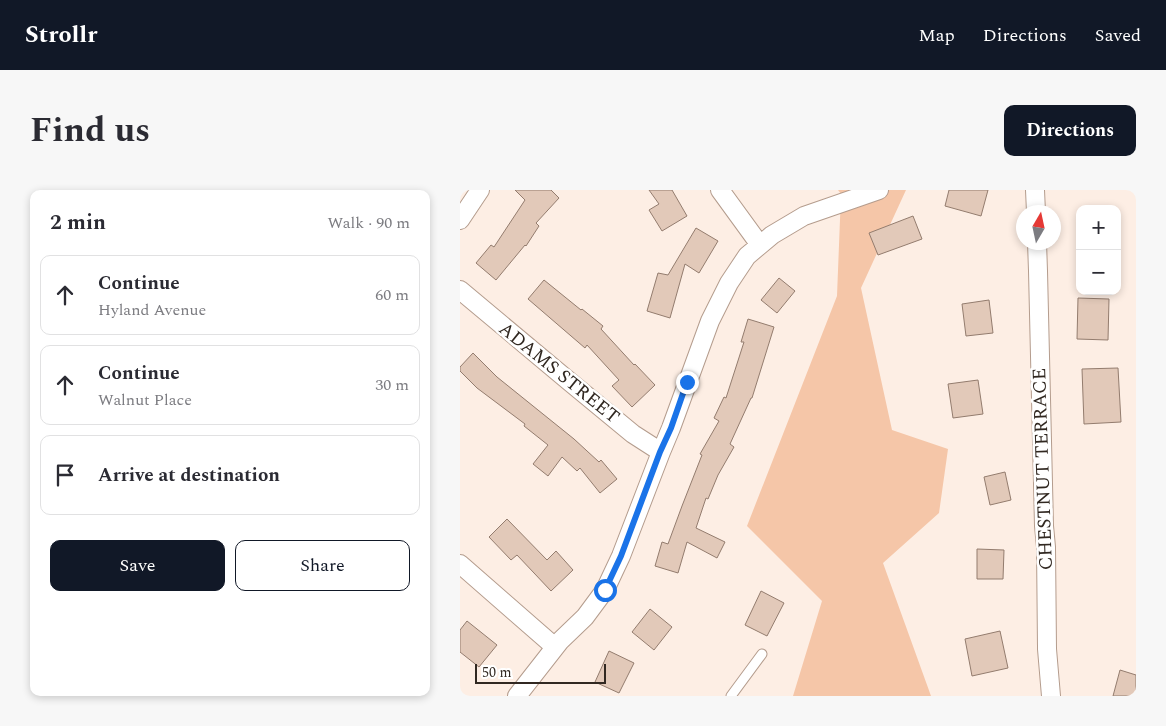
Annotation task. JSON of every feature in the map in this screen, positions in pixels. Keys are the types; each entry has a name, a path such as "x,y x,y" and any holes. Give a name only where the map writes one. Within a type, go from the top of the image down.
{"street":[{"path":"460,220 480,190"},
{"path":"720,190 760,246"},
{"path":"517,696 555,647 585,617 605,590 621,556 660,452 671,428 710,320 729,283 747,256 772,235 804,216 879,190"},
{"path":"1035,190 1036,205"},
{"name":"CHESTNUT TERRACE","path":"1037,250 1044,526 1051,696"},
{"name":"ADAMS STREET","path":"460,290 633,434 660,452"},
{"path":"460,564 555,647"}],"lane":[{"path":"731,696 762,654"}],"shaded area":[{"path":"838,190 906,190 861,288 892,430 948,449 939,513 883,563 931,696 793,696 822,601 747,526 837,296 841,194"}],"building":[{"path":"515,190 551,190 559,198 536,223 539,226 526,246 496,280 476,263 491,245 494,247 525,200"},
{"path":"649,190 672,190 687,216 662,231 649,210 659,204"},
{"path":"949,190 988,190 981,216 945,206"},
{"path":"913,216 922,239 878,255 869,233"},
{"path":"696,228 718,241 699,273 685,264 670,318 647,311 658,273 668,275"},
{"path":"779,278 795,291 777,313 761,300"},
{"path":"544,280 603,326 601,329 655,385 632,407 612,386 619,380 587,345 585,348 528,299"},
{"path":"1078,298 1109,299 1108,340 1077,339"},
{"path":"989,300 993,333 966,336 962,304"},
{"path":"748,319 774,327 752,398 730,444 734,447 718,475 708,499 706,498 696,528 725,542 717,558 687,542 678,573 655,566 662,542 668,544 702,455 700,454 719,421 714,418 724,397 726,398 744,342 741,342"},
{"path":"473,353 497,377 574,439 599,462 601,460 617,479 600,493 580,468 577,471 562,457 548,476 533,464 548,445 524,426 525,424 477,388 460,371 460,367"},
{"path":"1118,368 1121,422 1084,424 1082,369"},
{"path":"978,380 983,414 953,418 948,384"},
{"path":"1005,472 1011,500 990,505 984,477"},
{"path":"507,519 547,560 556,551 573,570 551,591 517,555 511,560 489,537"},
{"path":"977,549 1004,550 1003,579 977,579"},
{"path":"761,591 784,603 767,636 745,625"},
{"path":"650,609 672,627 654,650 632,632"},
{"path":"467,621 497,645 479,667 460,652 460,630"},
{"path":"1000,631 1008,668 972,676 965,639"},
{"path":"609,651 634,663 619,693 595,682"},
{"path":"1120,670 1136,675 1136,696 1113,696"}],"route":[{"path":"605,590 621,556 687,382"}]}
